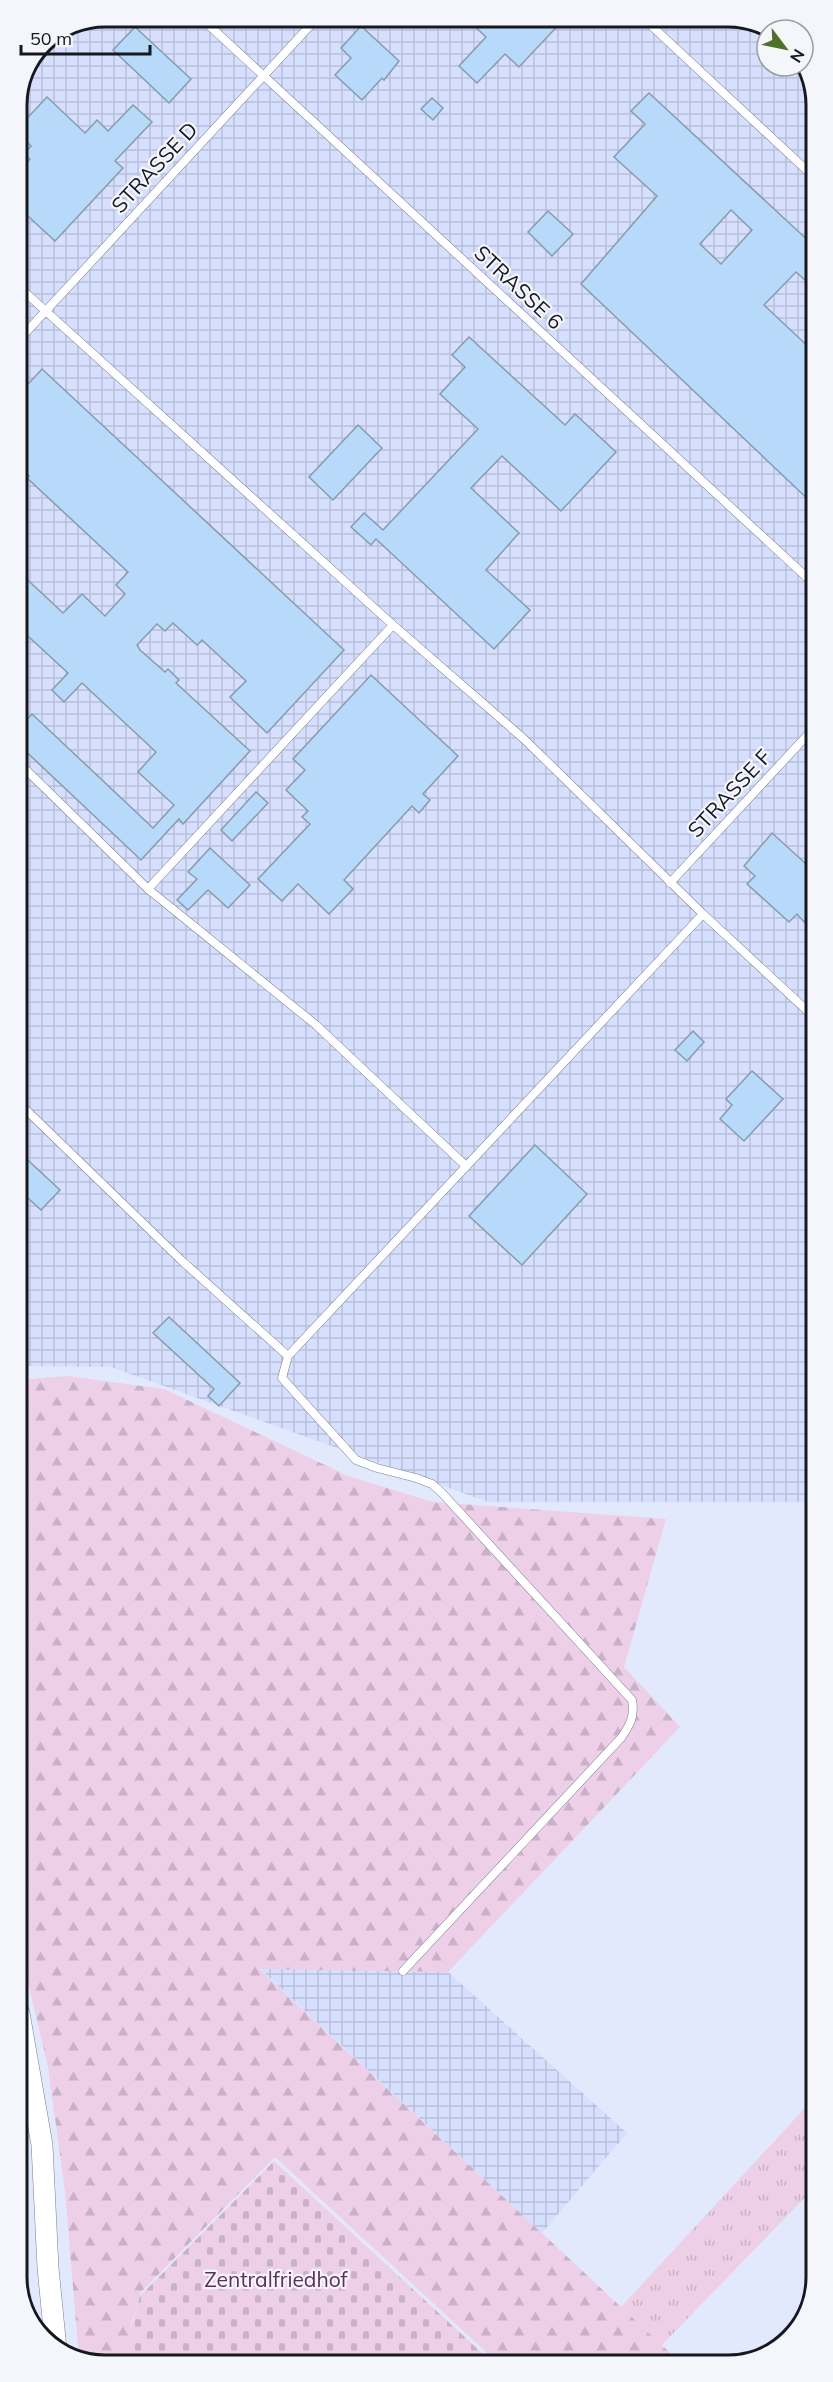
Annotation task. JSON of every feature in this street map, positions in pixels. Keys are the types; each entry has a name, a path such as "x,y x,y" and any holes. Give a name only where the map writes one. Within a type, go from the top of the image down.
{"street":[{"path":"27,2059 42,2145 48,2268 55,2337"}],"lane":[{"name":"STRASSE 6","path":"212,27 806,577"},
{"name":"STRASSE D","path":"27,331 308,27"},
{"path":"653,27 806,170"},
{"path":"27,294 393,625 524,740 670,883 806,1010"},
{"path":"148,889 393,625"},
{"name":"STRASSE F","path":"670,883 806,737"},
{"path":"27,771 148,889 316,1025 466,1166"},
{"path":"403,1971 621,1738 632,1723 632,1700 432,1484 356,1460 282,1378 288,1356 703,914"},
{"path":"27,1111 181,1260 288,1356"}],"shaded area":[{"path":"105,27 733,27 755,32 755,78 801,78 803,85 806,105 806,1502 488,1502 111,1367 27,1366 27,100 35,70 43,57 66,37 80,31"},
{"path":"259,1968 448,1972 627,2133 542,2233"},
{"path":"27,2265 32,2304 28,2287"}],"green space":[{"path":"67,1376 164,1389 348,1476 433,1502 666,1519 624,1667 680,1727 448,1972 259,1969 672,2355 489,2355 275,2157 141,2292 131,2325 134,2355 100,2355 78,2350 65,2192 48,2067 27,1978 27,1379"},
{"path":"806,2107 806,2196 662,2345 621,2307"},
{"name":"Zentralfriedhof","path":"274,2161 484,2355 133,2355 131,2329 140,2296"}],"building":[{"path":"135,27 191,79 169,103 113,50"},
{"path":"362,27 399,61 384,80 382,78 362,100 335,75 351,58 341,48"},
{"path":"476,27 557,27 519,67 505,54 477,83 459,66 486,37"},
{"path":"649,93 806,239 806,281 796,272 764,305 806,344 806,497 581,284 657,196 614,157 645,124 631,111","holes":["731,210 752,230 721,264 700,244"]},
{"path":"47,97 85,133 97,120 108,131 133,105 152,122 115,161 123,168 55,241 27,215 27,162 30,159 27,156 27,151 31,146 27,142 27,118"},
{"path":"432,98 443,108 433,120 421,109"},
{"path":"548,211 573,234 552,256 528,232"},
{"path":"469,337 565,425 575,414 616,452 561,511 502,456 471,488 519,533 486,570 530,610 494,649 376,539 371,545 351,527 364,513 383,530 478,429 440,394 465,367 452,355"},
{"path":"42,369 344,650 267,733 230,697 246,681 202,640 197,645 173,623 165,631 157,624 137,645 140,650 165,672 168,669 179,680 176,683 250,751 183,824 179,819 141,860 27,752 27,719 32,714 153,828 174,805 138,772 156,752 82,683 64,702 52,690 68,673 27,635 27,579 63,613 82,594 105,616 125,594 116,585 128,572 27,478 29,476 27,474 27,385"},
{"path":"358,425 382,448 333,500 309,477"},
{"path":"371,675 458,756 423,794 430,800 419,813 412,806 344,880 353,889 329,914 298,884 282,901 258,879 310,824 302,817 308,811 286,790 305,770 293,759"},
{"path":"256,792 268,803 232,841 221,830"},
{"path":"772,833 806,864 806,920 804,922 797,914 789,922 747,884 755,876 744,866"},
{"path":"210,848 250,885 228,908 208,890 188,910 177,900 197,879 188,872"},
{"path":"693,1031 704,1042 687,1061 675,1050"},
{"path":"752,1071 783,1099 744,1141 720,1119 732,1105 726,1099"},
{"path":"535,1145 587,1194 522,1265 469,1216"},
{"path":"27,1159 60,1190 41,1210 27,1197"},
{"path":"169,1317 240,1383 219,1406 208,1396 214,1389 153,1333"}]}
